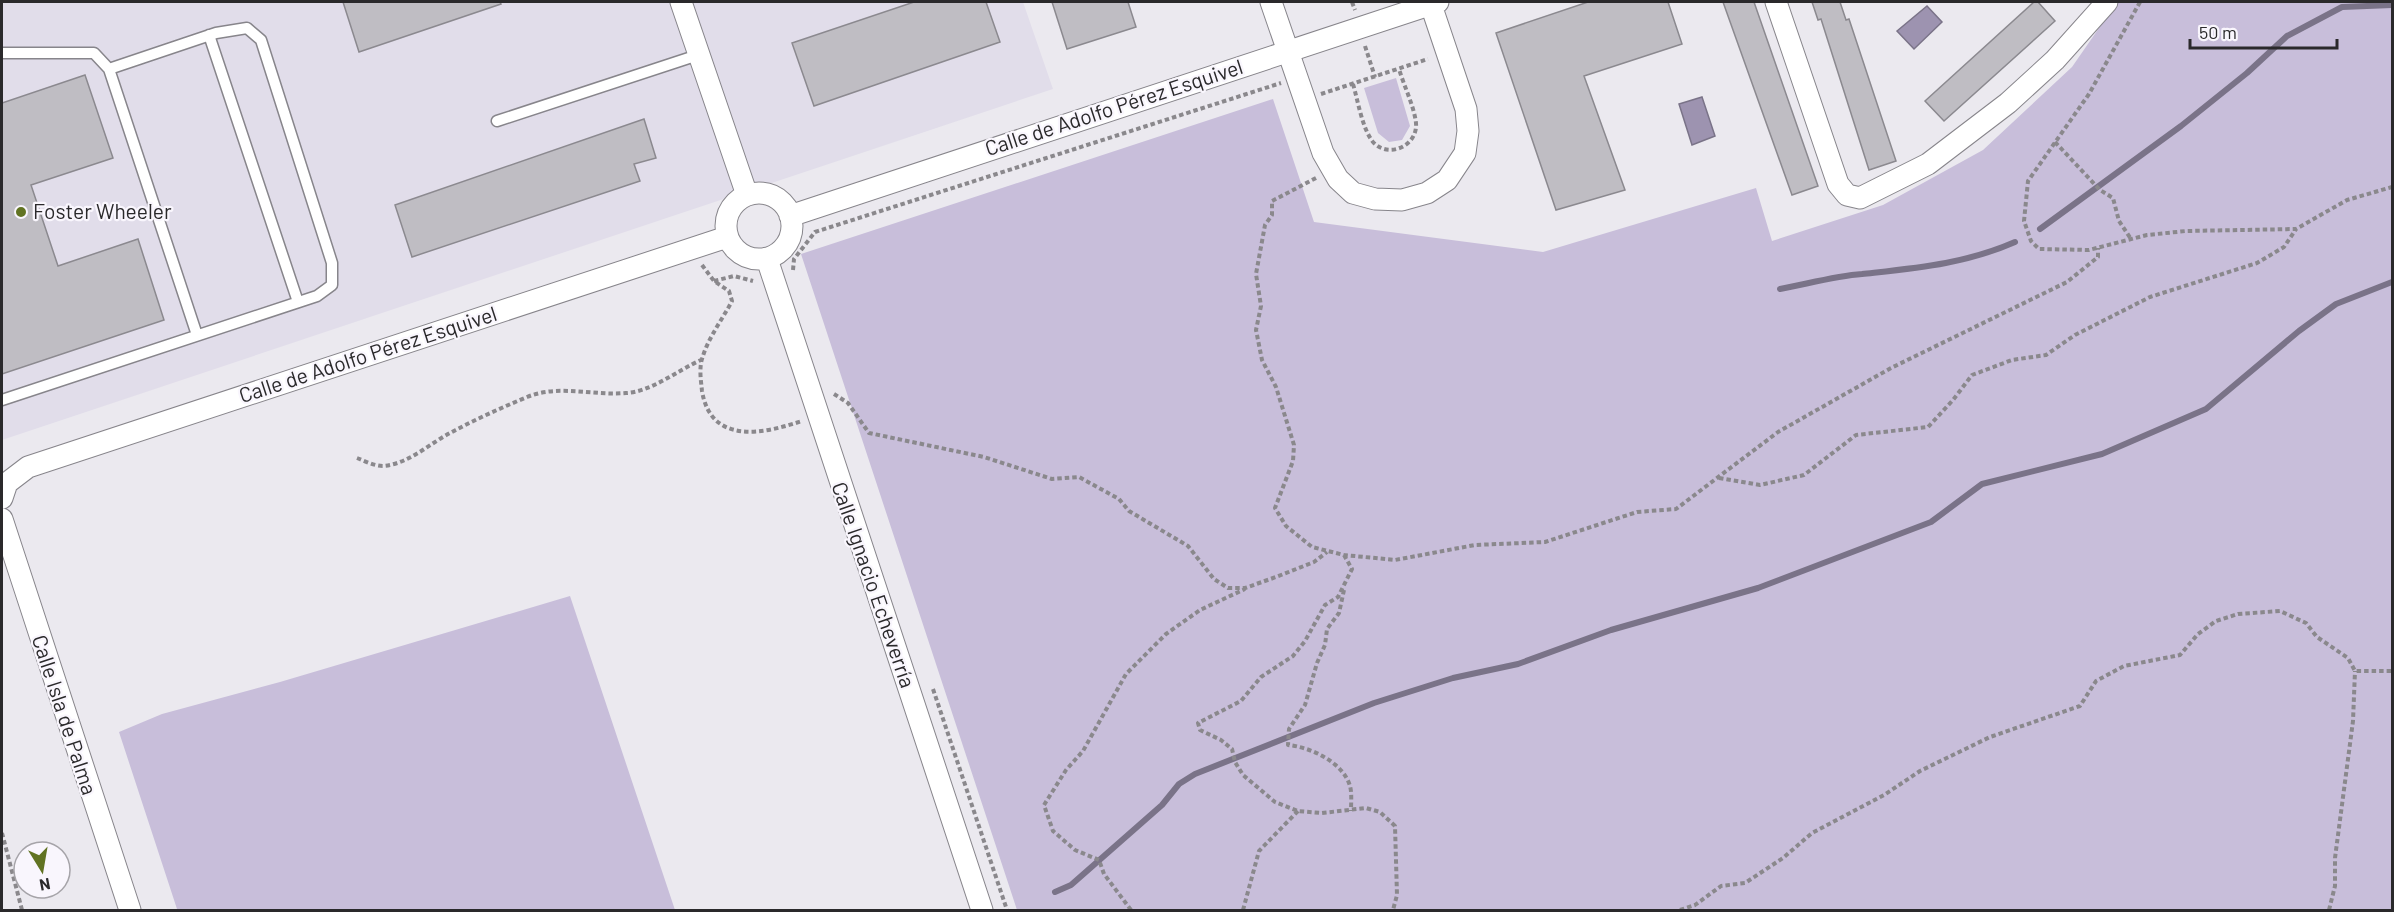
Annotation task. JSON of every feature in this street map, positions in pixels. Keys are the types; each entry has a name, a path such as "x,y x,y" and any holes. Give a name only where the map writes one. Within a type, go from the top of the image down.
{"street":[{"path":"681,2 747,195"},
{"path":"1272,2 1323,153 1333,170 1353,193 1375,200 1410,198 1427,193 1447,180 1465,153 1468,131 1466,109 1446,53 1433,2"},
{"name":"Calle de Adolfo Pérez Esquivel","path":"790,216 1433,2"},
{"path":"1776,2 1838,184 1846,195 1860,198 1928,164 2007,103 2055,60 2107,2"},
{"path":"769,194 782,203 790,216 792,228 788,243 777,255 767,259 746,258 737,252 727,237 725,223 728,213 738,200 747,195 769,194"},
{"name":"Calle de Adolfo Pérez Esquivel","path":"2,498 7,483 28,467 727,237"},
{"name":"Calle Ignacio Echeverría","path":"767,259 982,910"},
{"name":"Calle Isla de Palma","path":"2,519 130,910"}],"lane":[{"path":"2,400 317,296 332,285 332,263 261,40 248,28 209,35 109,69"},
{"path":"209,35 298,302"},
{"path":"2,49 94,53 109,69 197,335"},
{"path":"497,121 699,56"}],"path":[{"path":"2140,2 2089,94 2028,181 2024,221 2031,241 2039,249 2049,251 2098,248 2131,239 2186,231 2296,229"},
{"path":"793,275 794,259 814,232 1276,84 1286,82 1302,92 1353,84 1446,53"},
{"path":"1353,84 1374,143 1384,149 1396,150 1407,145 1414,136 1416,124 1399,69"},
{"path":"2055,142 2100,190 2113,198 2119,221 2131,239"},
{"path":"1333,170 1272,201 1272,215 1264,225 1256,274 1261,306 1256,330 1262,360 1276,387 1294,445 1293,461 1275,508 1286,526 1299,539 1312,547 1344,555 1395,560 1475,545 1545,542 1637,512 1676,509 1778,432 1891,368 2067,282 2098,257 2098,248"},
{"path":"1718,478 1760,485 1803,475 1856,435 1928,427 1972,375 2012,360 2046,356 2075,335 2150,297 2257,263 2284,247 2296,229 2347,200 2392,187"},
{"path":"693,249 714,281 729,291 732,301 701,360 701,382 705,408 715,422 735,430 757,434 817,416"},
{"path":"357,458 383,466 416,455 460,427 529,396 573,391 627,393 642,390 701,360"},
{"path":"834,402 830,390 841,401 848,403 869,433 984,457 1052,479 1079,477 1119,499 1129,511 1188,546 1214,579 1228,588 1245,588"},
{"path":"1131,910 1104,874 1099,860 1075,850 1053,831 1044,805 1066,770 1083,751 1126,674 1179,624 1200,610 1245,588 1314,562 1327,551"},
{"path":"1344,555 1352,568 1339,613 1327,629 1326,645 1317,663 1305,705 1288,729 1288,745 1304,746 1317,752 1337,768 1350,785 1352,811"},
{"path":"1345,586 1338,597 1325,605 1305,641 1293,656 1261,677 1241,701 1198,723 1200,730 1221,740 1232,749 1235,762 1252,785 1275,802 1298,811 1322,813 1366,808 1380,812 1395,826 1397,895 1393,910"},
{"path":"1680,910 1695,905 1721,886 1745,883 1783,858 1812,833 1884,795 1920,771 1990,737 2080,706 2096,681 2124,666 2180,655 2198,634 2216,621 2238,614 2280,611 2306,624 2317,637 2348,658 2355,671 2353,721 2336,849 2334,886 2329,910"},
{"path":"2355,671 2392,671"},
{"path":"929,678 1007,910"},
{"path":"1243,910 1259,851 1298,811"},
{"path":"2,833 22,910"}],"shaded area":[{"path":"2,2 1023,2 1053,89 2,440"},
{"path":"2117,2 2392,2 2392,910 1017,910 801,254 1273,99 1314,222 1543,252 1756,188 1772,241 1883,205 1983,150 2072,67"},
{"path":"1927,6 1942,22 1914,49 1897,31"},
{"path":"1396,78 1410,126 1402,140 1389,142 1378,133 1364,88"},
{"path":"1702,97 1715,136 1692,145 1679,104"},
{"path":"570,596 675,910 177,909 119,732 162,714 280,682"}],"building":[{"path":"343,2 500,2 501,4 359,52"},
{"path":"914,2 986,2 1000,42 814,106 792,43"},
{"path":"1052,2 1128,2 1136,27 1067,49"},
{"path":"1588,2 1668,2 1682,44 1584,76 1625,190 1556,210 1496,33"},
{"path":"1723,2 1754,2 1818,186 1792,195"},
{"path":"1812,2 1840,2 1846,20 1849,19 1896,161 1869,170 1821,19 1818,20"},
{"path":"2034,2 2038,2 2055,21 1944,121 1925,101"},
{"name":"Foster Wheeler","path":"85,75 113,158 31,185 58,266 138,239 164,320 2,374 2,103"},
{"path":"644,119 656,158 634,164 640,181 412,257 395,205"}],"waterway":[{"path":"2040,229 2181,126 2247,73 2287,36 2342,7 2392,5"},
{"path":"1780,289 1842,276 1940,264 1978,255 2015,242"},
{"path":"1055,892 1071,885 1162,805 1179,784 1195,774 1374,703 1453,678 1518,664 1611,630 1758,588 1931,522 1982,484 2102,454 2206,409 2299,331 2336,304 2392,282"}],"place":[{"name":"Foster Wheeler","path":"21,212"}]}
